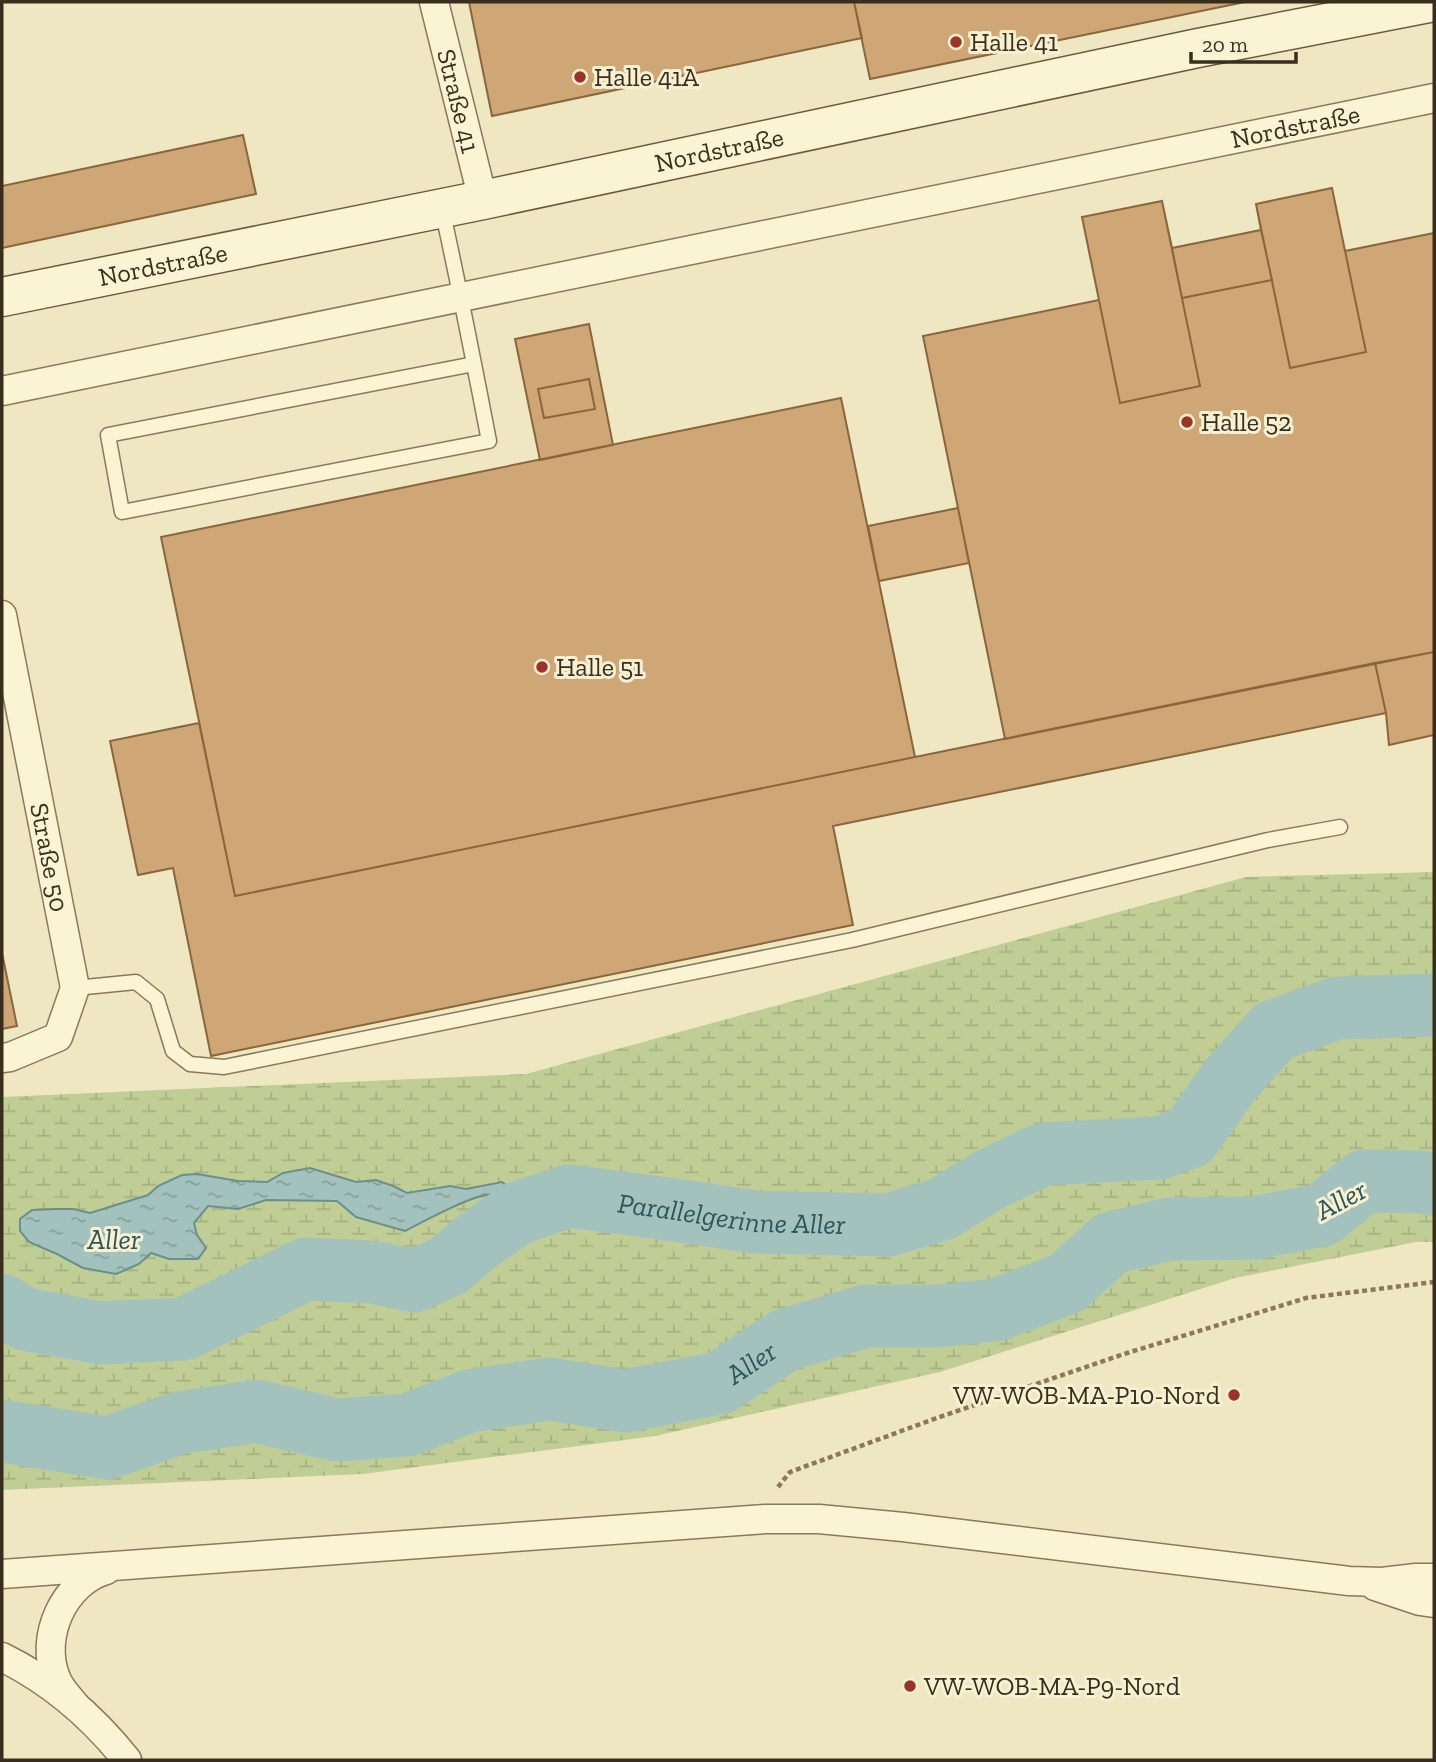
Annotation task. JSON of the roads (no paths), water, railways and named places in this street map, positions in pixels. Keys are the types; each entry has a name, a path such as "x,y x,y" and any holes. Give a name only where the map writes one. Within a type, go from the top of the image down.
{"street":[{"name":"Straße 41","path":"434,2 483,200"},
{"name":"Nordstraße","path":"2,297 442,209 1184,51 1434,2"},
{"name":"Nordstraße","path":"2,391 1434,98"},
{"name":"Straße 50","path":"2,615 75,988"},
{"path":"2,1058 10,1058 58,1037 75,988"},
{"path":"2,1574 752,1520 819,1519 1349,1581 1382,1582 1434,1578"},
{"path":"127,1760 61,1689 55,1676 51,1645 53,1628 62,1606 73,1591 102,1570 130,1565"},
{"path":"1349,1581 1434,1603"},
{"path":"2,1657 41,1678 75,1705"}],"lane":[{"path":"442,209 461,297 489,441 122,512 108,435 474,364"},
{"path":"75,988 136,982 157,999 173,1051 190,1064 224,1067 852,940 1268,840 1340,827"}],"water":[{"name":"Aller","path":"310,1168 356,1182 376,1180 407,1193 450,1186 466,1189 502,1182 515,1193 518,1213 503,1199 484,1195 405,1231 356,1217 337,1201 266,1200 238,1209 208,1206 194,1223 197,1235 206,1248 198,1259 169,1259 151,1253 139,1264 116,1274 83,1268 29,1242 20,1231 20,1219 32,1210 73,1209 90,1213 148,1195 158,1186 182,1175 197,1174 238,1181 267,1182 283,1173"}],"waterway":[{"name":"Parallelgerinne Aller","path":"2,1305 24,1319 101,1333 184,1329 306,1269 372,1272 414,1281 448,1266 476,1242 518,1213 569,1196 756,1222 888,1225 942,1209 987,1181 1043,1154 1159,1148 1190,1137 1230,1080 1274,1031 1337,1008 1434,1005"},
{"name":"Aller","path":"2,1431 107,1448 179,1423 256,1411 337,1430 408,1425 469,1401 550,1389 625,1401 720,1383 785,1340 867,1316 937,1316 996,1310 1067,1283 1111,1243 1170,1229 1254,1228 1322,1215 1364,1181 1434,1184"}],"place":[{"name":"Halle 41","path":"956,42"},
{"name":"Halle 41A","path":"580,77"},
{"name":"Halle 52","path":"1187,422"},
{"name":"Halle 51","path":"542,667"},
{"name":"VW-WOB-MA-P10-Nord","path":"1234,1395"},
{"name":"VW-WOB-MA-P9-Nord","path":"910,1686"}]}
